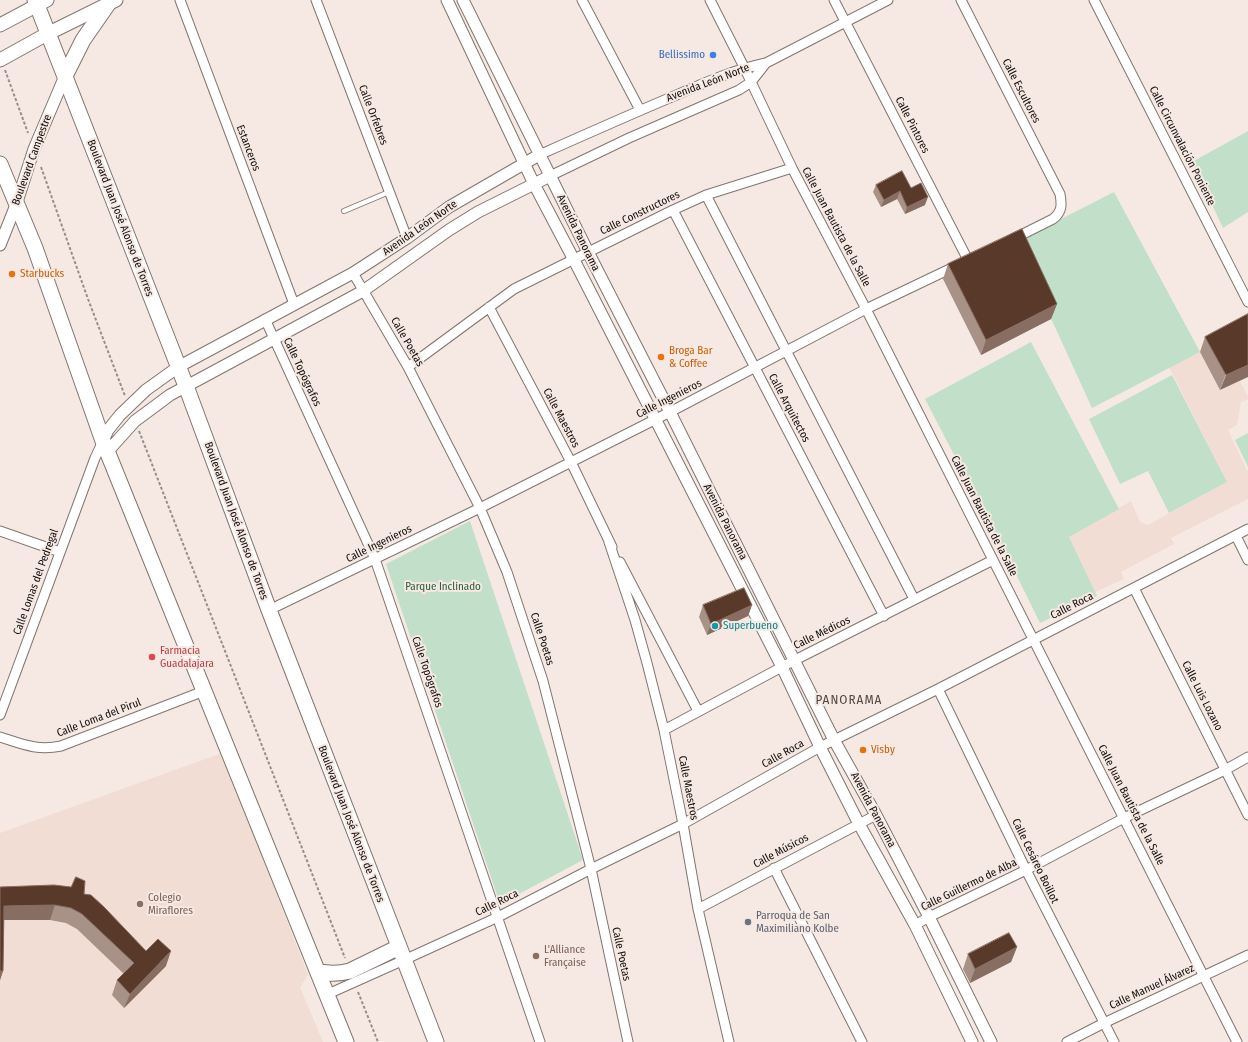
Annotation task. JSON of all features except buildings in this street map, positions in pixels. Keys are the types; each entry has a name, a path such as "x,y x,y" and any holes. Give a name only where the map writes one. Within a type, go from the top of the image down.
{"main road":[{"path":"0,25 40,2"},
{"name":"Boulevard Juan José Alonso de Torres","path":"40,2 47,34 65,76 186,386 269,610 436,1042"},
{"path":"1,60 47,34 112,2"},
{"path":"65,76 83,40 112,2"},
{"path":"0,164 35,248 102,450 204,691 328,994 346,1042"},
{"path":"319,972 352,977 402,954"}],"street":[{"name":"Estanceros","path":"180,0 294,304"},
{"name":"Calle Orfebres","path":"316,0 407,238"},
{"name":"Avenida Panorama","path":"447,0 534,184 782,667 859,824 915,925 972,1042"},
{"name":"Avenida Panorama","path":"463,0 539,155 670,412 834,740 876,815 929,917 990,1042"},
{"path":"582,0 640,110"},
{"name":"Calle Juan Bautista de la Salle","path":"710,0 792,168 866,309 1203,976 1238,1042"},
{"name":"Calle Pintores","path":"834,0 972,258"},
{"name":"Avenida León Norte","path":"102,450 111,426 129,406 161,378 265,319 353,273 407,238 449,207 525,163 539,155 640,110 726,74 766,63 888,0"},
{"name":"Calle Escultores","path":"961,0 1060,194 1061,210 1058,215 1053,219 1004,243"},
{"name":"Calle Circunvalación Poniente","path":"1094,0 1248,302"},
{"name":"Avenida León Norte","path":"102,450 156,404 170,395 363,291 449,230 478,212 629,138 739,90 751,82 766,63"},
{"name":"Boulevard Campestre","path":"0,245 16,205 34,149 65,76"},
{"name":"Calle Constructores","path":"408,367 514,289 706,195 792,168"},
{"name":"Calle Arquitectos","path":"706,195 914,599"},
{"name":"Calle Arquitectos","path":"673,210 884,616"},
{"name":"Calle Ingenieros","path":"269,610 480,508 670,412 866,309 972,258"},
{"name":"Calle Poetas","path":"353,273 408,367 480,508 507,572 543,681 590,869 628,1042"},
{"name":"Calle Maestros","path":"489,307 571,462 609,542 698,711"},
{"name":"Calle Topógrafos","path":"265,319 375,559 540,1042"},
{"path":"161,378 170,395"},
{"name":"Calle Lomas del Pedregal","path":"0,715 60,552 102,450"},
{"name":"Calle Roca","path":"402,954 498,917 590,869 683,824 820,747 938,689 1248,529"},
{"path":"0,531 60,552"},
{"path":"1236,536 1248,560"},
{"name":"Calle Maestros","path":"609,542 637,628 664,730 698,909 729,1042"},
{"name":"Calle Médicos","path":"664,730 795,660 993,560"},
{"name":"Calle Luis Lozano","path":"1134,588 1248,815"},
{"name":"Calle Cesáreo Boillot","path":"938,689 1026,870 1114,1042"},
{"name":"Calle Loma del Pirul","path":"0,737 36,748 61,746 204,691"},
{"name":"Calle Guillermo de Alba","path":"915,925 1026,870 1124,818 1225,770 1248,757"},
{"name":"Calle Músicos","path":"698,909 876,815"},
{"path":"774,868 862,1042"},
{"name":"Calle Manuel Álvarez","path":"1067,1042 1248,955"},
{"path":"328,994 352,977"}],"lane":[{"path":"344,211 389,192"}],"path":[{"path":"1,60 88,299 129,406"},
{"path":"135,421 378,1042"}],"shaded area":[{"path":"1200,352 1220,390 1240,381 1248,397 1248,399 1241,402 1237,425 1228,430 1248,472 1248,499 1171,538 1174,544 1121,572 1124,579 1095,592 1069,537 1131,501 1140,522 1148,525 1227,482 1169,367"},
{"name":"Colegio Miraflores","path":"222,753 308,975 300,987 323,1042 0,1042 0,833"}],"green space":[{"path":"1248,131 1248,212 1223,228 1192,162"},
{"path":"1114,192 1200,352 1092,408 1016,242"},
{"path":"1031,342 1119,509 1069,537 1097,596 1040,623 925,399"},
{"path":"1172,375 1227,482 1169,513 1148,471 1120,484 1089,419"},
{"path":"1248,433 1248,467 1235,440"},
{"name":"Parque Inclinado","path":"470,521 583,860 500,904 386,564"}],"place":[{"name":"Bellissimo","path":"713,55"},
{"name":"Starbucks","path":"12,274"},
{"name":"Broga Bar & Coffee","path":"661,357"},
{"name":"Superbueno","path":"715,626"},
{"name":"Farmacia Guadalajara","path":"152,657"},
{"name":"Visby","path":"863,750"},
{"name":"Colegio Miraflores","path":"140,904"},
{"name":"Parroqua de San Maximiliano Kolbe","path":"748,922"},
{"name":"L'Alliance Française","path":"536,956"}],"district":[{"name":"PANORAMA","path":"849,700"}]}
